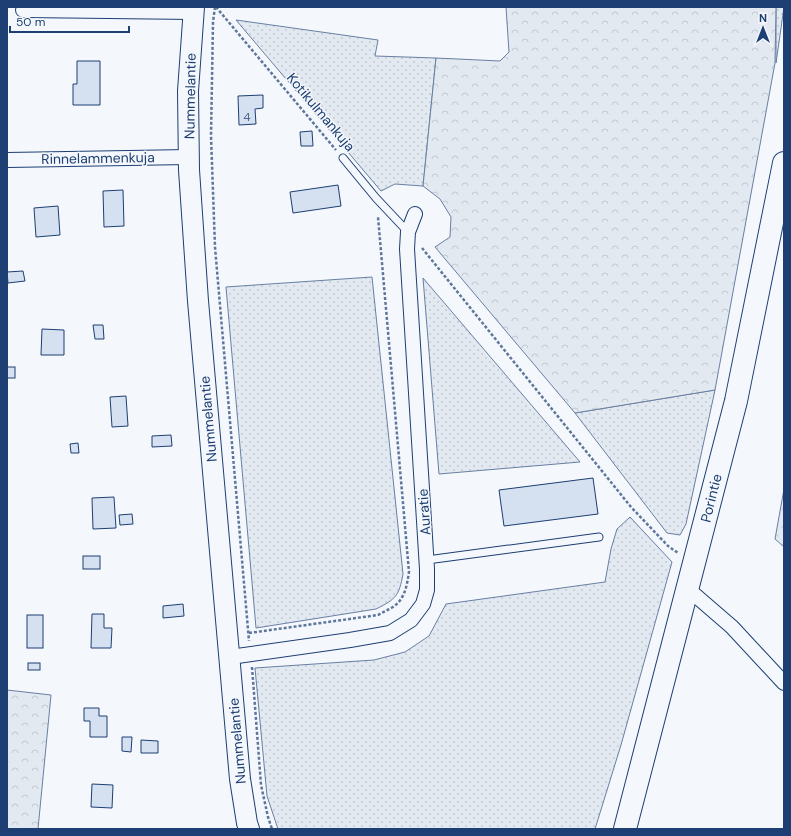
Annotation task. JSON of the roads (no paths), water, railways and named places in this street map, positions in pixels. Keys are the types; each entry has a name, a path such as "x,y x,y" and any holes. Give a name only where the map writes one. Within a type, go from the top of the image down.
{"highway":[{"name":"Porintie","path":"625,829 736,401 784,163"}],"street":[{"path":"23,10 194,10"},
{"name":"Nummelantie","path":"194,10 188,91 189,157 198,301 240,779 249,829"},
{"name":"Rinnelammenkuja","path":"7,160 189,157"},
{"name":"Auratie","path":"230,657 390,634 411,620 423,604 427,590 427,560 406,249 408,232 415,214"},
{"path":"688,589 732,626 784,683"}],"lane":[{"name":"Kotikulmankuja","path":"343,158 376,198 408,232"},
{"path":"427,560 599,537"}]}
